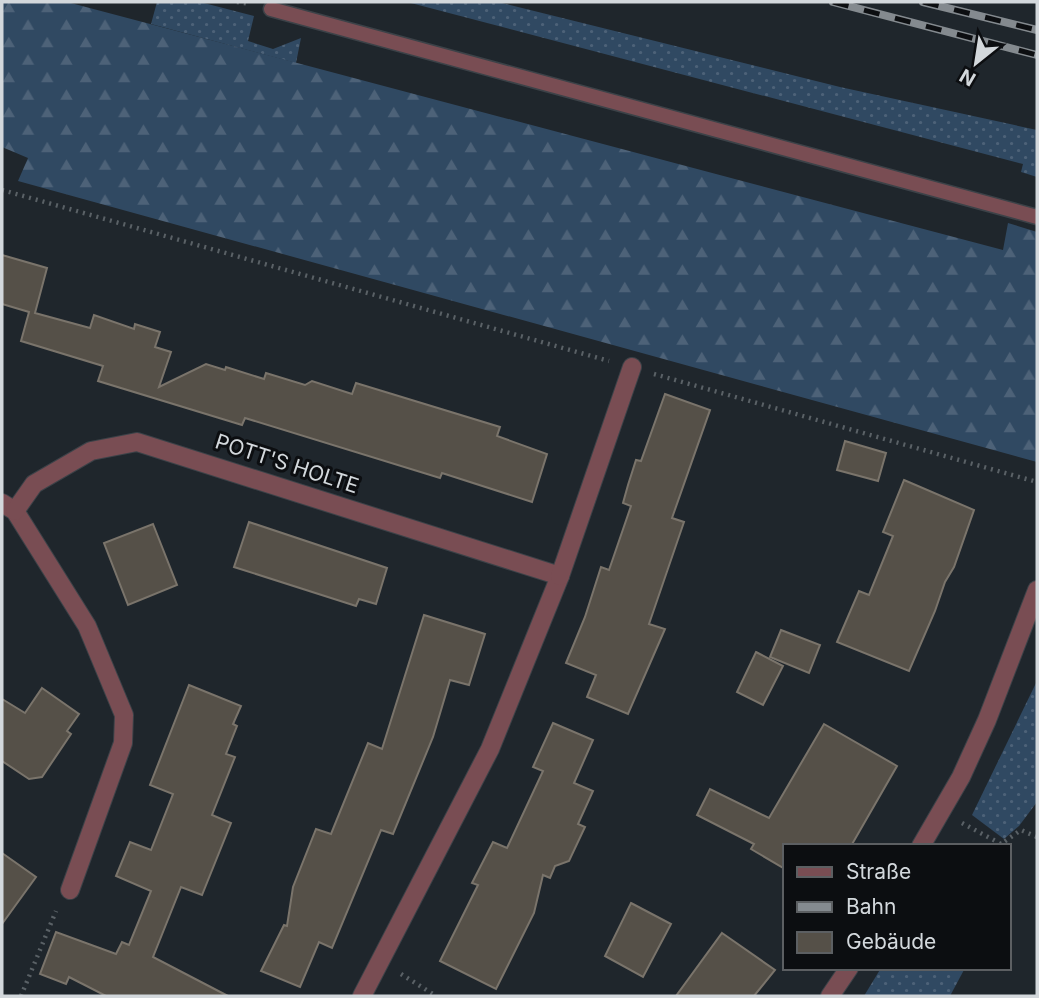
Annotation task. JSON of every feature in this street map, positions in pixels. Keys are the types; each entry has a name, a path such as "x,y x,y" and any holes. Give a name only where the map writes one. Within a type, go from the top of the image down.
{"street":[{"path":"362,996 490,749 560,576 632,368"},
{"name":"POTT'S HOLTE","path":"70,890 122,743 124,715 88,626 8,507 34,484 91,451 137,442 560,576"},
{"path":"922,844 961,777 987,720 1037,590"},
{"path":"830,996 848,970"}],"lane":[{"path":"271,9 1037,217"}],"path":[{"path":"2,190 1037,482"},
{"path":"941,812 1001,844 1021,830 1037,837"},
{"path":"21,996 54,915 70,890"},
{"path":"380,960 436,996"}],"green space":[{"path":"2,2 67,2 1003,250 1008,223 1037,232 1037,462 18,181 28,158 2,147"},
{"path":"157,2 200,2 254,16 248,41 273,49 301,38 296,63 151,24"},
{"path":"407,2 498,2 840,87 1037,130 1037,177 1021,172 1023,164"},
{"path":"1037,681 1037,802 1019,826 1004,839 972,815"},
{"path":"880,970 964,970 950,996 864,996"}],"building":[{"path":"2,255 47,268 35,313 90,328 94,315 134,329 135,324 160,332 155,347 171,352 159,387 206,364 225,370 226,367 264,379 266,373 305,385 312,381 352,394 356,383 500,427 497,436 547,454 532,502 442,473 440,478 245,418 242,425 98,381 103,366 21,341 29,312 2,304"},
{"path":"665,394 710,410 672,518 684,522 649,624 665,629 628,714 587,697 596,675 566,663 601,567 609,570 631,506 623,503 628,485 636,460 641,461"},
{"path":"845,441 886,453 878,481 837,470"},
{"path":"904,480 974,510 954,567 945,582 909,671 837,642 859,591 869,595 893,536 883,532"},
{"path":"249,522 387,568 376,604 359,599 356,606 234,567"},
{"path":"153,524 177,585 128,605 104,543"},
{"path":"424,615 485,634 469,685 450,680 433,737 393,834 381,830 332,948 319,942 300,987 261,971 284,925 287,926 293,887 316,829 331,834 368,743 382,749"},
{"path":"781,630 820,645 809,673 770,657"},
{"path":"756,652 783,666 763,705 737,692"},
{"path":"189,685 241,706 233,724 237,726 226,754 235,757 212,815 231,823 202,895 181,887 153,957 228,996 106,996 69,977 66,984 40,974 56,932 116,954 122,942 129,945 151,891 116,876 130,842 151,850 173,794 150,785"},
{"path":"42,688 79,714 67,731 71,734 42,777 29,779 2,761 2,699 25,713"},
{"path":"553,723 593,740 574,783 593,791 578,824 585,827 569,861 555,866 550,878 543,875 534,913 496,989 440,961 478,885 472,883 493,842 507,848 543,771 533,767"},
{"path":"824,724 897,766 852,844 783,844 783,868 751,849 754,844 697,815 710,789 769,818"},
{"path":"2,853 36,877 2,924"},
{"path":"631,903 671,924 643,977 605,956"},
{"path":"722,933 775,970 754,996 676,996"}],"railway":[{"path":"833,2 1037,55"},
{"path":"923,2 1037,30"}]}
